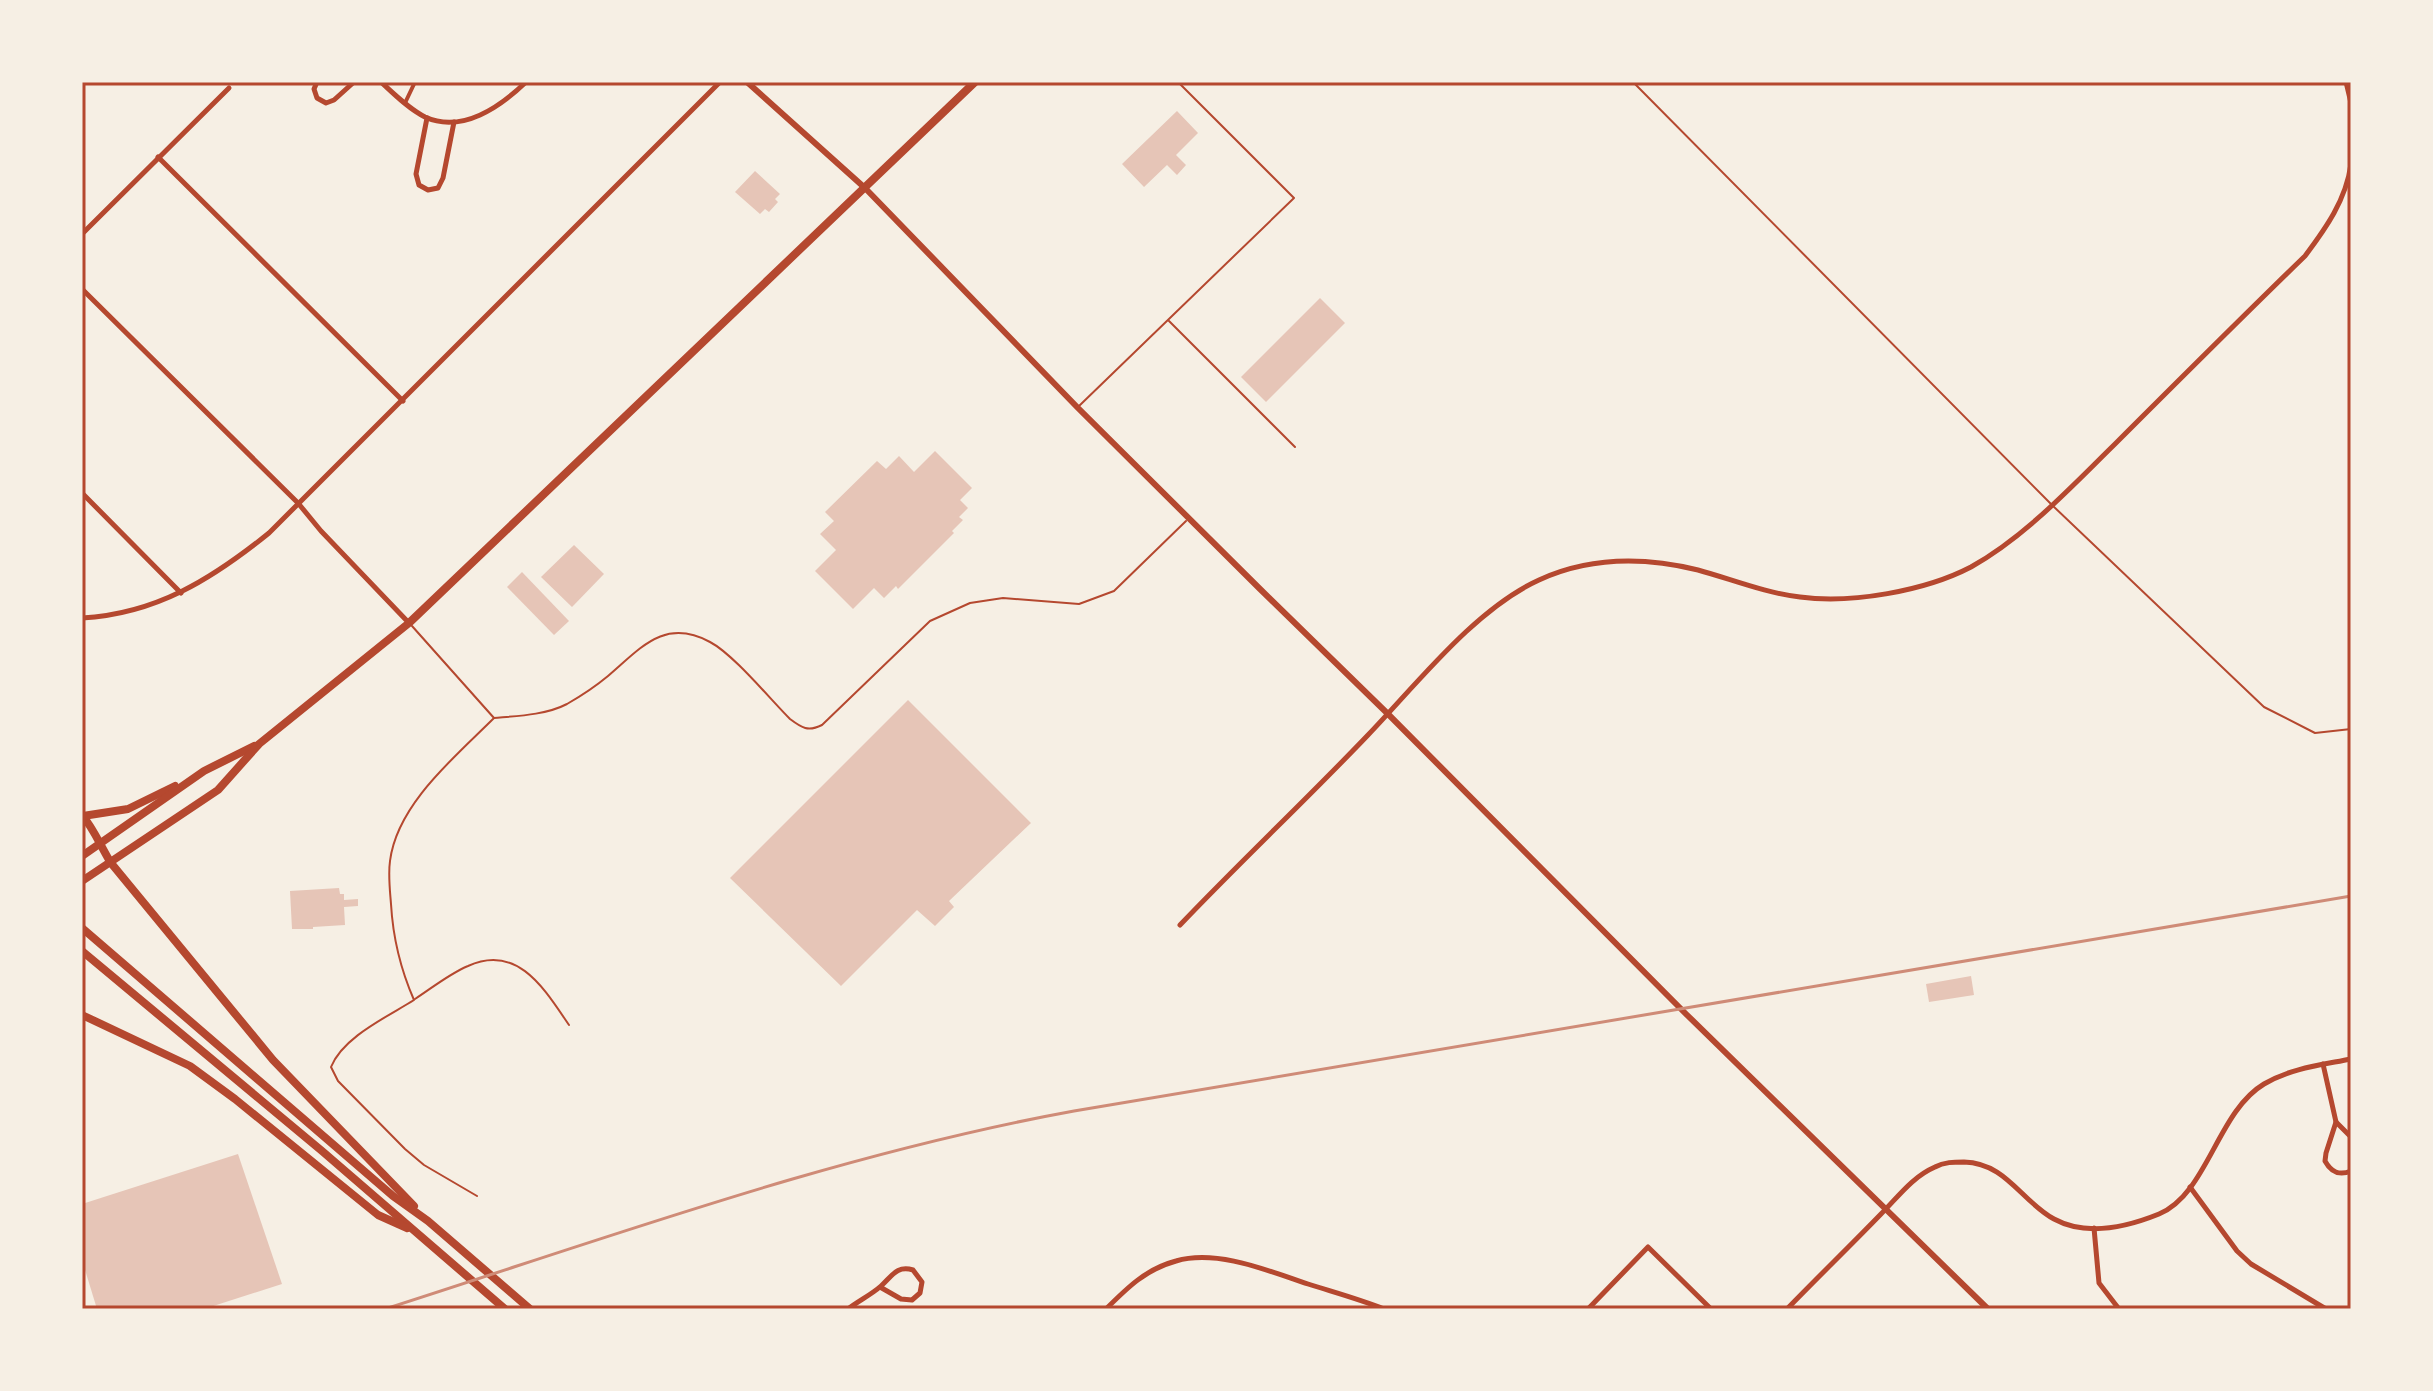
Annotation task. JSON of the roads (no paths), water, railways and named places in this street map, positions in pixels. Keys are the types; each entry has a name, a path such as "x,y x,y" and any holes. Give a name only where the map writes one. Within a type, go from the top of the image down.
{"main road":[{"path":"82,881 218,790 259,744 409,623 975,82"},
{"path":"259,744 128,809 83,815 111,863 273,1060 428,1221"},
{"path":"82,856 204,771"},
{"path":"82,928 393,1196 428,1221 530,1309"},
{"path":"82,951 503,1307"},
{"path":"82,1015 190,1066 378,1215 417,1233"}],"street":[{"path":"317,82 314,89 317,98 326,103 354,82"},
{"path":"381,82 427,118 454,122 482,116 510,98 524,83"},
{"path":"405,103 415,82"},
{"path":"82,618 143,609 181,593 240,556 269,533 720,82"},
{"path":"747,82 865,188 1189,519 1686,1014 1988,1309"},
{"path":"2346,82 2351,103"},
{"path":"82,234 229,88"},
{"path":"427,118 416,174 419,185 428,190 438,188 443,178 454,122"},
{"path":"158,157 403,401"},
{"path":"1180,925 1455,643 1508,598 1537,580 1569,568 1603,562 1639,561 1694,569 1800,597 1825,598 1915,588 1970,567 2029,526 2052,505 2305,256 2342,198 2351,164"},
{"path":"82,289 298,503 409,623"},
{"path":"82,493 181,593"},
{"path":"1787,1309 1899,1194 1926,1171 1944,1163 1973,1162 1998,1172 2053,1219 2078,1227 2109,1229 2135,1223 2176,1203 2190,1187 2242,1104 2262,1085 2291,1071 2351,1059"},
{"path":"2323,1064 2336,1122 2325,1161 2337,1173 2351,1171"},
{"path":"2336,1122 2351,1137"},
{"path":"2190,1187 2237,1251 2251,1264 2326,1309"},
{"path":"2094,1228 2099,1283 2119,1309"},
{"path":"1588,1309 1648,1247 1711,1309"},
{"path":"1106,1309 1132,1283 1154,1268 1179,1259 1209,1259 1261,1269 1384,1309"},
{"path":"848,1309 903,1268 917,1273 922,1282 920,1293 912,1300 901,1299 880,1287"}],"lane":[{"path":"1078,408 1294,198 1178,82"},
{"path":"1633,82 2052,505 2264,707 2315,733 2351,729"},
{"path":"1167,319 1295,447"},
{"path":"414,1000 399,962 392,921 389,862 409,811 424,791 494,718 525,715 565,705 605,678 644,643 672,633 712,642 790,719 804,729 812,730 822,725 930,621 970,603 1003,598 1079,604 1114,591 1189,519"},
{"path":"409,623 494,718"},
{"path":"477,1196 424,1165 338,1081 331,1067 337,1053 467,966 496,960 524,969 545,990 569,1025"}],"railway":[{"path":"385,1309 812,1173 986,1129 1074,1111 2351,896"}]}
